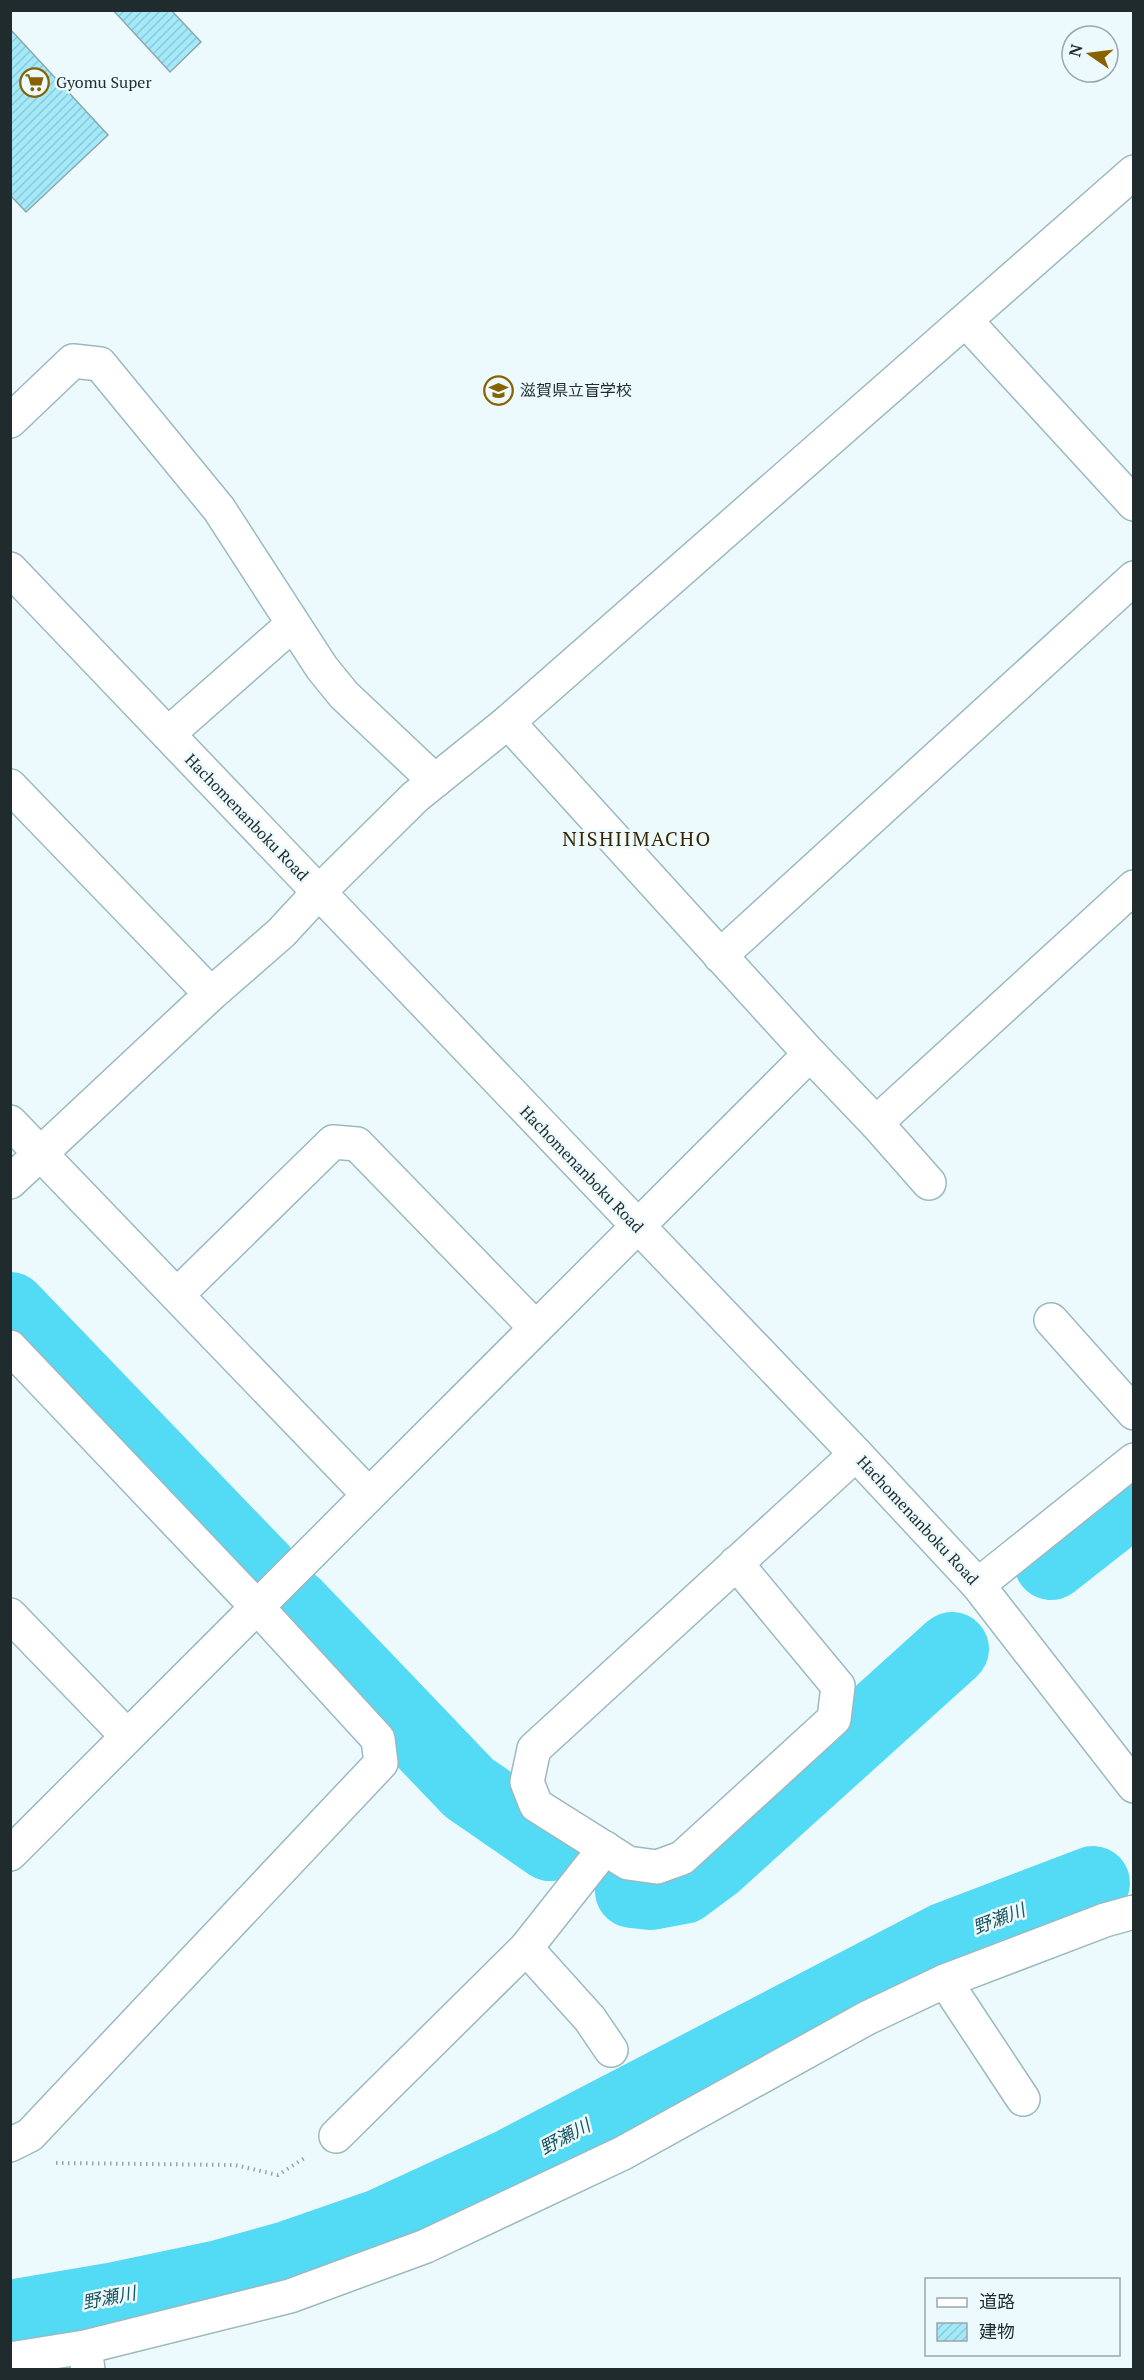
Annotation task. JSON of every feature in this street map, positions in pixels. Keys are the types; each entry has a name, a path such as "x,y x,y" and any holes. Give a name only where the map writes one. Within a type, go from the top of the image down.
{"street":[{"path":"10,1182 211,994 281,933 318,892 415,797 508,722 1133,172"},
{"path":"966,321 1134,504"},
{"path":"10,421 73,361 100,364 219,509 322,668 344,695 435,781"},
{"name":"Hachomenanboku Road","path":"10,569 856,1454 978,1586 1134,1786"},
{"path":"720,956 1134,578"},
{"path":"168,734 293,624"},
{"path":"508,722 929,1183"},
{"path":"10,786 211,994"},
{"path":"876,1123 1134,887"},
{"path":"10,1854 258,1608 535,1327 639,1228 810,1054"},
{"path":"10,1122 368,1494"},
{"path":"177,1294 333,1142 349,1143 357,1144 535,1327"},
{"path":"1051,1320 1134,1413"},
{"path":"10,1347 258,1608 378,1739 381,1763 30,2135 12,2144"},
{"path":"736,1563 838,1686 834,1719 682,1858 657,1867 628,1863 536,1805 527,1782 534,1749 736,1563 856,1454"},
{"path":"978,1586 1134,1460"},
{"path":"10,1615 127,1737"},
{"path":"336,2136 526,1948 605,1848"},
{"path":"10,2359 87,2358 290,2296 426,2246 623,2153 867,2018 945,1981 1105,1920 1134,1912"},
{"path":"526,1948 590,2019 611,2050"},
{"path":"945,1981 1023,2099"}],"path":[{"path":"12,2144 26,2162 235,2165 278,2175 336,2136"}],"building":[{"path":"113,10 171,10 201,42 170,72"},
{"name":"Gyomu Super","path":"10,29 108,135 26,212 10,195"}],"waterway":[{"path":"10,1309 262,1571"},
{"path":"1051,1563 1134,1498"},
{"path":"294,1605 469,1788 550,1844"},
{"path":"632,1891 651,1893 683,1887 714,1864 952,1649"},
{"name":"野瀬川","path":"10,2317 116,2299 220,2277 288,2258 380,2226 512,2165 946,1939 1093,1883"}],"place":[{"name":"Gyomu Super","path":"35,82"},
{"name":"滋賀県立盲学校","path":"499,390"}],"district":[{"name":"NISHIIMACHO","path":"637,839"}]}
